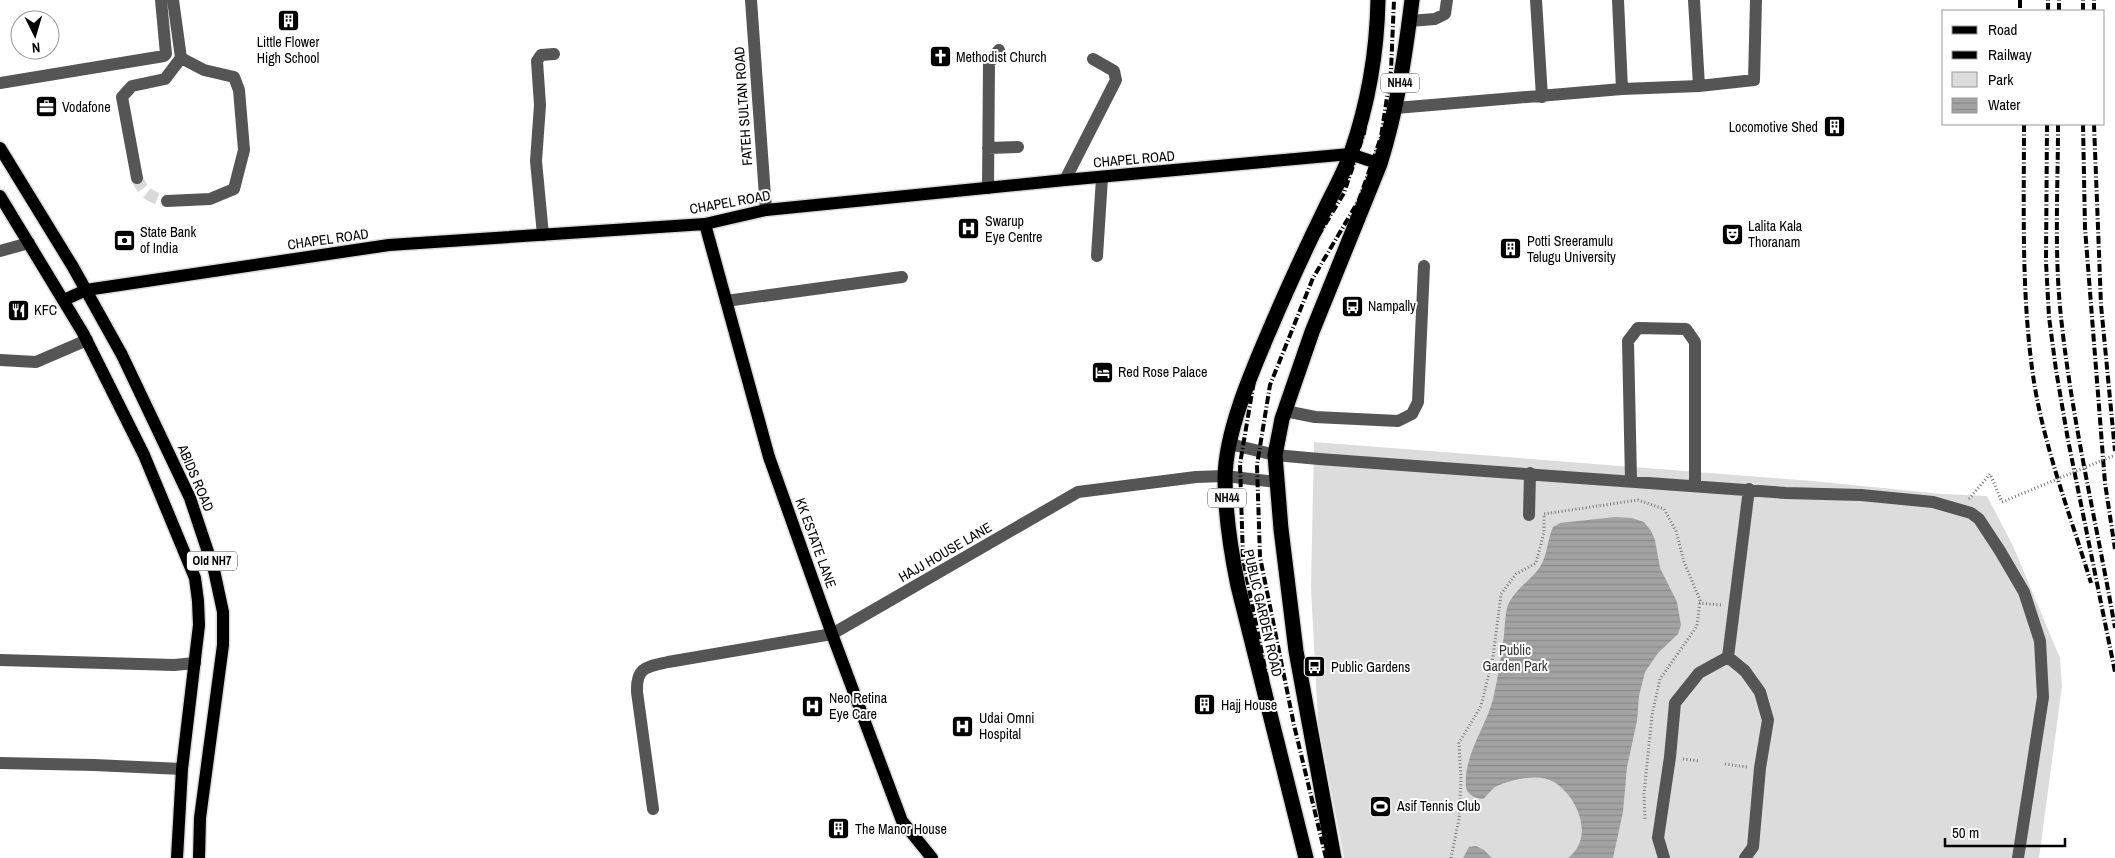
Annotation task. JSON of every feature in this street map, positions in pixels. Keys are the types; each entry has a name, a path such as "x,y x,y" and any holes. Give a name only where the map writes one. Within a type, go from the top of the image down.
{"highway":[{"name":"NH44","path":"1350,154 1371,76 1378,0"},
{"name":"NH44","path":"1334,858 1296,651 1281,530 1276,454 1285,411 1312,332 1380,164 1396,108 1412,0"},
{"name":"PUBLIC GARDEN ROAD","path":"1306,858 1231,553 1225,476 1230,444 1247,381 1350,154"}],"main road":[{"name":"ABIDS ROAD","path":"0,148 86,290 122,354 190,498 214,570 223,612 223,645 200,818 199,858"},
{"name":"CHAPEL ROAD","path":"64,300 86,290 389,245 705,224 766,210 1350,154"},
{"path":"1350,154 1380,164"},
{"name":"Old NH7","path":"0,196 64,300 86,340 144,454 195,578 199,625 182,770 177,858"},
{"name":"KK ESTATE LANE","path":"705,224 769,457 832,634 902,821 932,858"}],"street":[{"path":"0,83 164,56 166,54 161,0"},
{"path":"136,178 122,97 132,86 165,79 181,58 173,0"},
{"name":"FATEH SULTAN ROAD","path":"751,0 766,210"},
{"path":"1409,21 1435,18 1445,14 1447,0"},
{"path":"1536,0 1542,96"},
{"path":"1618,0 1622,89"},
{"path":"1694,0 1700,86"},
{"path":"1396,108 1622,89 1700,86 1754,80 1756,0"},
{"path":"988,188 989,63 999,50"},
{"path":"543,235 536,161 540,105 537,61 542,55 554,54"},
{"path":"167,201 210,200 234,189 244,150 239,90 234,77 204,70 181,58"},
{"path":"1065,180 1116,80 1114,71 1093,59"},
{"path":"988,148 1018,147"},
{"path":"1097,256 1102,178"},
{"path":"0,251 28,243"},
{"path":"1285,411 1315,417 1398,421 1412,414 1418,402 1424,266"},
{"path":"726,301 902,277"},
{"path":"1631,480 1628,341 1638,328 1686,329 1695,342 1695,485"},
{"path":"0,360 36,362 86,340"},
{"path":"1230,444 1276,454 1319,459 1631,480 1786,493 1861,495 1933,502 1971,513 1979,519 2024,592 2040,642 2043,697 2018,858"},
{"path":"1529,515 1530,473"},
{"name":"HAJJ HOUSE LANE","path":"653,809 637,692 636,678 641,670 680,660 832,634 1078,492 1196,477 1225,476 1277,482"},
{"path":"1728,657 1749,489"},
{"path":"1728,657 1745,672 1760,692 1768,720 1760,768 1753,847 1746,858"},
{"path":"1664,858 1658,838 1670,757 1675,703 1698,673 1728,657"},
{"path":"0,660 195,663"},
{"path":"0,764 94,765 182,770"}],"path":[{"path":"1960,510 1990,474 2002,502 2115,455"},
{"path":"1451,858 1459,819 1461,779 1459,743 1481,706 1493,657 1501,594 1516,574 1536,563 1544,532 1544,514 1638,500 1664,509 1676,531 1684,562 1700,600 1698,603 1698,626 1660,679 1652,715 1644,794 1646,828"},
{"path":"1698,603 1734,607"},
{"path":"1725,764 1760,768"}],"green space":[{"name":"Public Garden Park","path":"1314,442 1813,481 1942,494 1987,496 2013,546 2060,658 2062,686 2039,858 1344,858 1318,723 1311,587"}],"water":[{"path":"1615,517 1632,518 1644,522 1651,531 1655,540 1660,568 1677,602 1681,625 1678,634 1658,653 1645,672 1627,767 1623,812 1613,858 1568,858 1576,850 1581,840 1582,829 1576,807 1563,789 1548,779 1533,777 1510,781 1497,786 1483,799 1480,799 1468,792 1466,775 1471,753 1493,699 1501,659 1506,612 1511,599 1540,567 1545,557 1553,527 1560,523"},
{"path":"1476,846 1484,850 1492,858 1463,858 1469,847"}],"tunnel":[{"path":"137,178 142,188 148,194 167,201"}],"railway":[{"path":"1308,858 1277,728 1243,559 1240,464 1254,381 1297,271 1344,193 1364,133 1373,70 1377,0"},
{"path":"1326,858 1294,725 1260,557 1257,465 1270,385 1313,278 1359,200 1381,137 1391,71 1394,0"},
{"path":"2020,0 2020,10"},
{"path":"2048,0 2048,10"},
{"path":"2059,0 2059,10"},
{"path":"2083,0 2083,10"},
{"path":"2094,0 2094,10"},
{"path":"2024,125 2025,285 2034,382 2045,433 2059,483 2091,583"},
{"path":"2047,125 2046,262 2049,317 2068,440 2115,672"},
{"path":"2058,125 2057,245 2061,317 2078,434 2115,628"},
{"path":"2083,125 2085,228 2105,483 2115,549"},
{"path":"2094,125 2101,305 2115,451"}],"place":[{"name":"Little Flower High School","path":"288,20"},
{"name":"Methodist Church","path":"940,57"},
{"name":"Vodafone","path":"46,107"},
{"name":"Locomotive Shed","path":"1834,127"},
{"name":"Swarup Eye Centre","path":"969,229"},
{"name":"Lalita Kala Thoranam","path":"1732,234"},
{"name":"State Bank of India","path":"124,240"},
{"name":"Potti Sreeramulu Telugu University","path":"1511,249"},
{"name":"Nampally","path":"1352,306"},
{"name":"KFC","path":"18,310"},
{"name":"Red Rose Palace","path":"1102,372"},
{"name":"Public Gardens","path":"1315,667"},
{"name":"Hajj House","path":"1205,705"},
{"name":"Neo Retina Eye Care","path":"813,706"},
{"name":"Udai Omni Hospital","path":"963,726"},
{"name":"Asif Tennis Club","path":"1381,806"},
{"name":"The Manor House","path":"839,829"}]}
